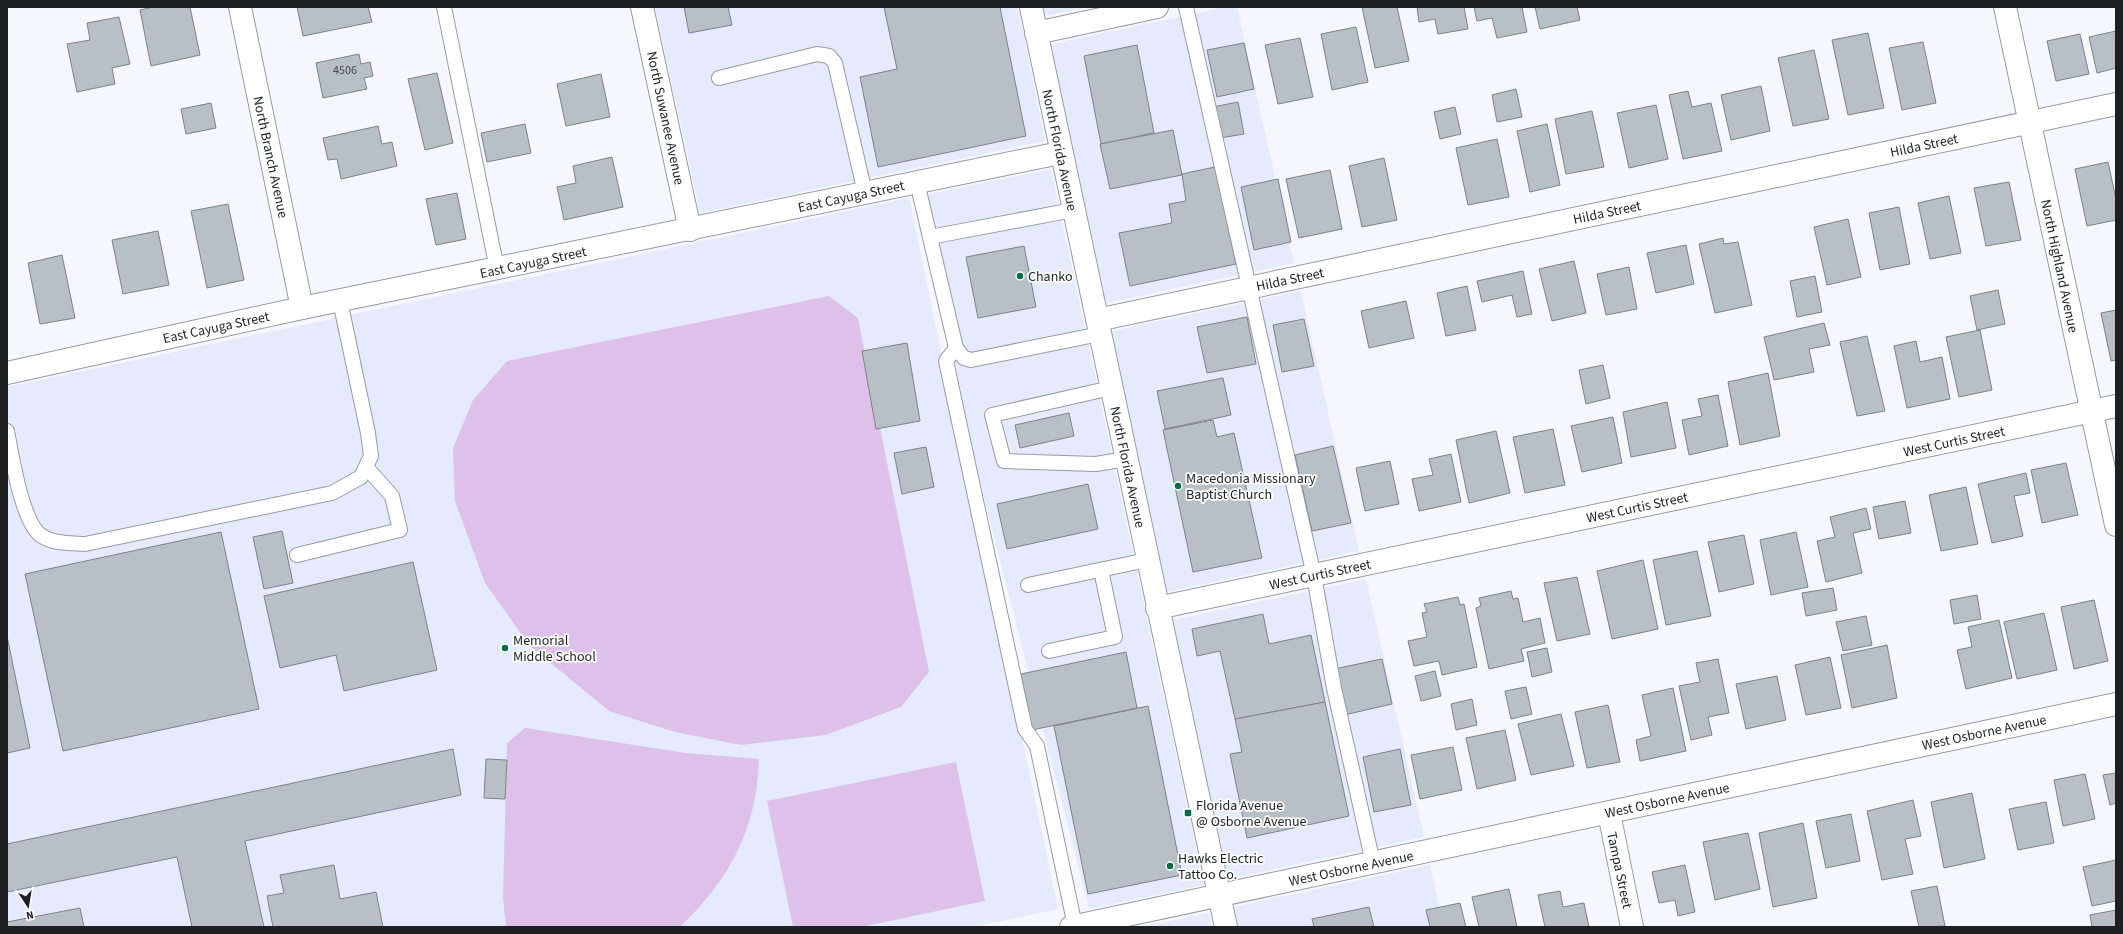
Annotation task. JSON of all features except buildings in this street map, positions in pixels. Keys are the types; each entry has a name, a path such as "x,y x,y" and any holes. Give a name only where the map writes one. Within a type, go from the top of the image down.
{"street":[{"name":"North Branch Avenue","path":"240,7 302,308"},
{"name":"North Suwanee Avenue","path":"642,7 690,230"},
{"name":"North Florida Avenue","path":"1030,7 1226,927"},
{"path":"1036,33 1157,7"},
{"name":"North Highland Avenue","path":"2005,7 2116,525"},
{"name":"Hilda Street","path":"1099,327 1249,287 2116,104"},
{"name":"East Cayuga Street","path":"7,373 302,308 690,230 1060,153"},
{"name":"West Curtis Street","path":"1157,608 2116,406"},
{"name":"West Osborne Avenue","path":"1073,927 2116,704"},
{"name":"Tampa Street","path":"1608,813 1632,927"}],"lane":[{"path":"444,7 497,269"},
{"path":"1186,7 1314,576 1334,688 1373,863"},
{"path":"719,78 817,54 829,56 835,63 865,193"},
{"path":"917,182 956,348 964,358 971,360 1099,327"},
{"path":"930,237 1073,210"},
{"path":"7,431 23,507 38,534 57,542 85,544 332,494 361,477 371,456 368,433 340,301"},
{"path":"956,348 946,361 1026,729 1037,746 1073,927"},
{"path":"1111,388 992,415 1004,461 1096,464 1126,458"},
{"path":"297,555 400,530 392,496 366,467"},
{"path":"1028,585 1148,560"},
{"path":"1049,651 1115,637 1100,570"}],"shaded area":[{"path":"655,7 1018,7 1045,141 700,213"},
{"path":"1044,7 1089,7 1045,16"},
{"path":"1226,7 1237,7 1294,263 1106,303 1051,44"},
{"path":"1051,169 1204,885 1089,909 978,474 920,196"},
{"name":"Memorial Middle School","path":"909,198 1058,909 973,927 7,927 7,387"},
{"path":"1301,291 1359,551 1167,592 1112,331"},
{"path":"829,296 858,318 929,672 901,707 826,735 741,745 675,732 609,711 529,645 485,583 455,501 453,448 473,400 507,361"},
{"path":"1366,579 1424,837 1228,879 1173,620"},
{"path":"525,728 686,753 759,759 753,808 738,851 713,890 698,909 680,927 506,927 503,898 507,743"},
{"path":"956,762 985,901 861,927 793,927 767,801"},
{"path":"1430,865 1444,927 1238,927 1234,907"},
{"path":"1209,913 1212,927 1140,927"}],"place":[{"name":"Chanko","path":"1020,276"},
{"name":"Macedonia Missionary Baptist Church","path":"1178,486"},
{"name":"Memorial Middle School","path":"505,648"},
{"name":"Florida Avenue @ Osborne Avenue","path":"1188,813"},
{"name":"Hawks Electric Tattoo Co.","path":"1170,866"}]}
